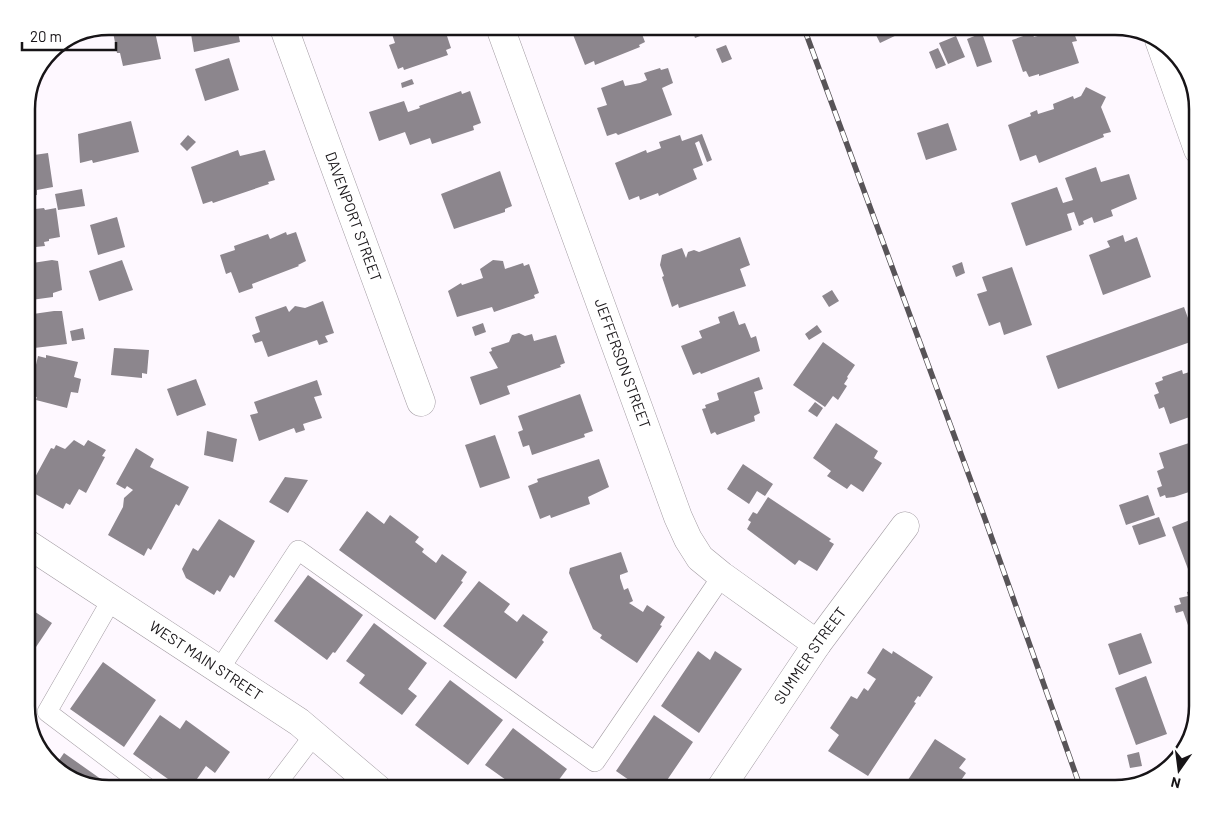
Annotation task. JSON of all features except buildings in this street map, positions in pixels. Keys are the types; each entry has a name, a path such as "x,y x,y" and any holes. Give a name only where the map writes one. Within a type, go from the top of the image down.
{"street":[{"name":"DAVENPORT STREET","path":"287,35 421,402"},
{"name":"JEFFERSON STREET","path":"502,35 678,517 688,539 700,558 722,576 817,644"},
{"path":"1163,53 1189,125"},
{"name":"SUMMER STREET","path":"726,780 817,644 905,526"},
{"name":"WEST MAIN STREET","path":"35,549 299,722 367,780"}],"lane":[{"path":"219,670 298,550 595,762 722,576"},
{"path":"112,598 46,712 137,780"},
{"path":"280,780 314,735"}],"railway":[{"path":"807,35 985,519 1078,780"}]}
